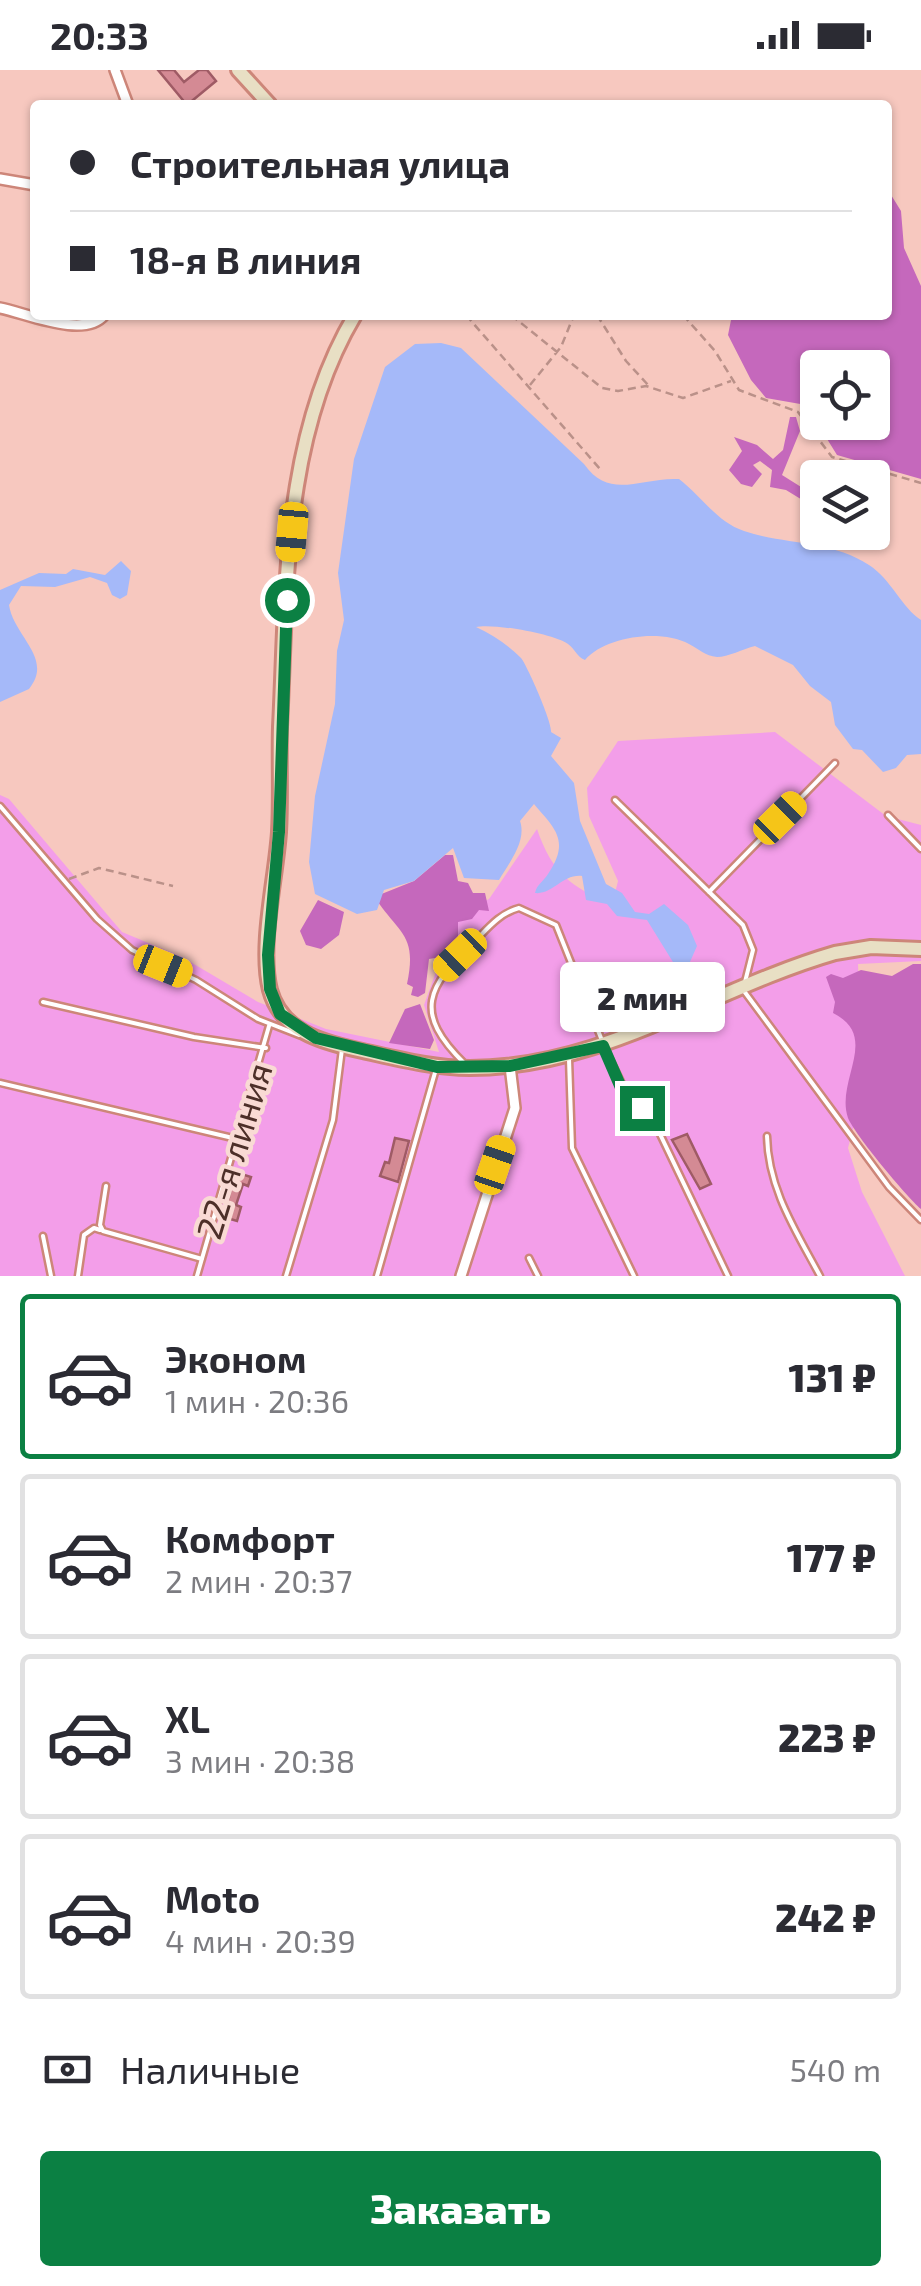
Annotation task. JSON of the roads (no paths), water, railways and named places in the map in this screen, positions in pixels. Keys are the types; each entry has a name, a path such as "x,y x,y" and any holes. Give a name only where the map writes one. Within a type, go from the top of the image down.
{"street":[{"path":"115,70 126,100"},
{"path":"238,70 265,100"},
{"path":"0,179 30,184"},
{"path":"0,308 30,315"},
{"path":"52,320 88,324 95,320"},
{"path":"353,320 328,369 297,490 280,734 270,989 280,1014 316,1038 342,1046 437,1067 510,1066 603,1046 834,953 871,946 921,949"},
{"path":"461,1276 515,1108 510,1066"}],"lane":[{"path":"709,892 835,763"},
{"path":"615,800 743,925 754,950 743,989 881,1176 921,1220"},
{"path":"0,806 112,935 132,950 196,980 284,1033 316,1038"},
{"path":"888,815 921,849"},
{"path":"470,1068 437,1032 431,1003 440,975 500,916 518,908 556,925 603,1046 630,1100 648,1109 728,1276"},
{"path":"42,1002 194,1037 266,1048"},
{"name":"22-я линия","path":"197,1276 270,1024"},
{"path":"286,1276 334,1120 342,1084 342,1046"},
{"path":"569,1054 572,1148 634,1276"},
{"path":"377,1276 437,1067"},
{"path":"0,1083 236,1139"},
{"path":"767,1136 768,1165 783,1207 820,1276"},
{"path":"103,1231 100,1225 106,1186"},
{"path":"78,1276 84,1236 94,1228 202,1258"},
{"path":"43,1236 50,1276"},
{"path":"529,1258 538,1276"}],"water":[{"path":"441,343 461,348 604,482 627,485 679,479 734,527 800,542 800,550 839,551 869,565 921,620 921,754 907,755 896,768 883,772 862,750 853,749 835,725 831,702 810,686 793,665 755,646 717,657 677,639 634,637 606,645 585,660 568,644 550,637 509,628 476,627 511,649 528,671 551,732 561,738 551,756 574,783 580,821 606,884 622,893 635,912 649,914 664,904 688,925 697,946 686,971 676,967 647,920 617,916 607,904 586,900 582,876 535,893 555,862 559,843 553,828 534,804 520,821 519,844 499,880 464,878 453,848 414,881 384,890 377,910 357,914 315,894 309,862 315,796 335,704 337,651 344,620 338,573 354,459 385,367 415,344"},
{"path":"121,561 131,571 127,595 120,599 112,595 107,583 90,577 55,587 21,586 9,605 35,657 36,678 29,689 0,702 0,590 39,573 66,574 73,569 105,575"}]}
